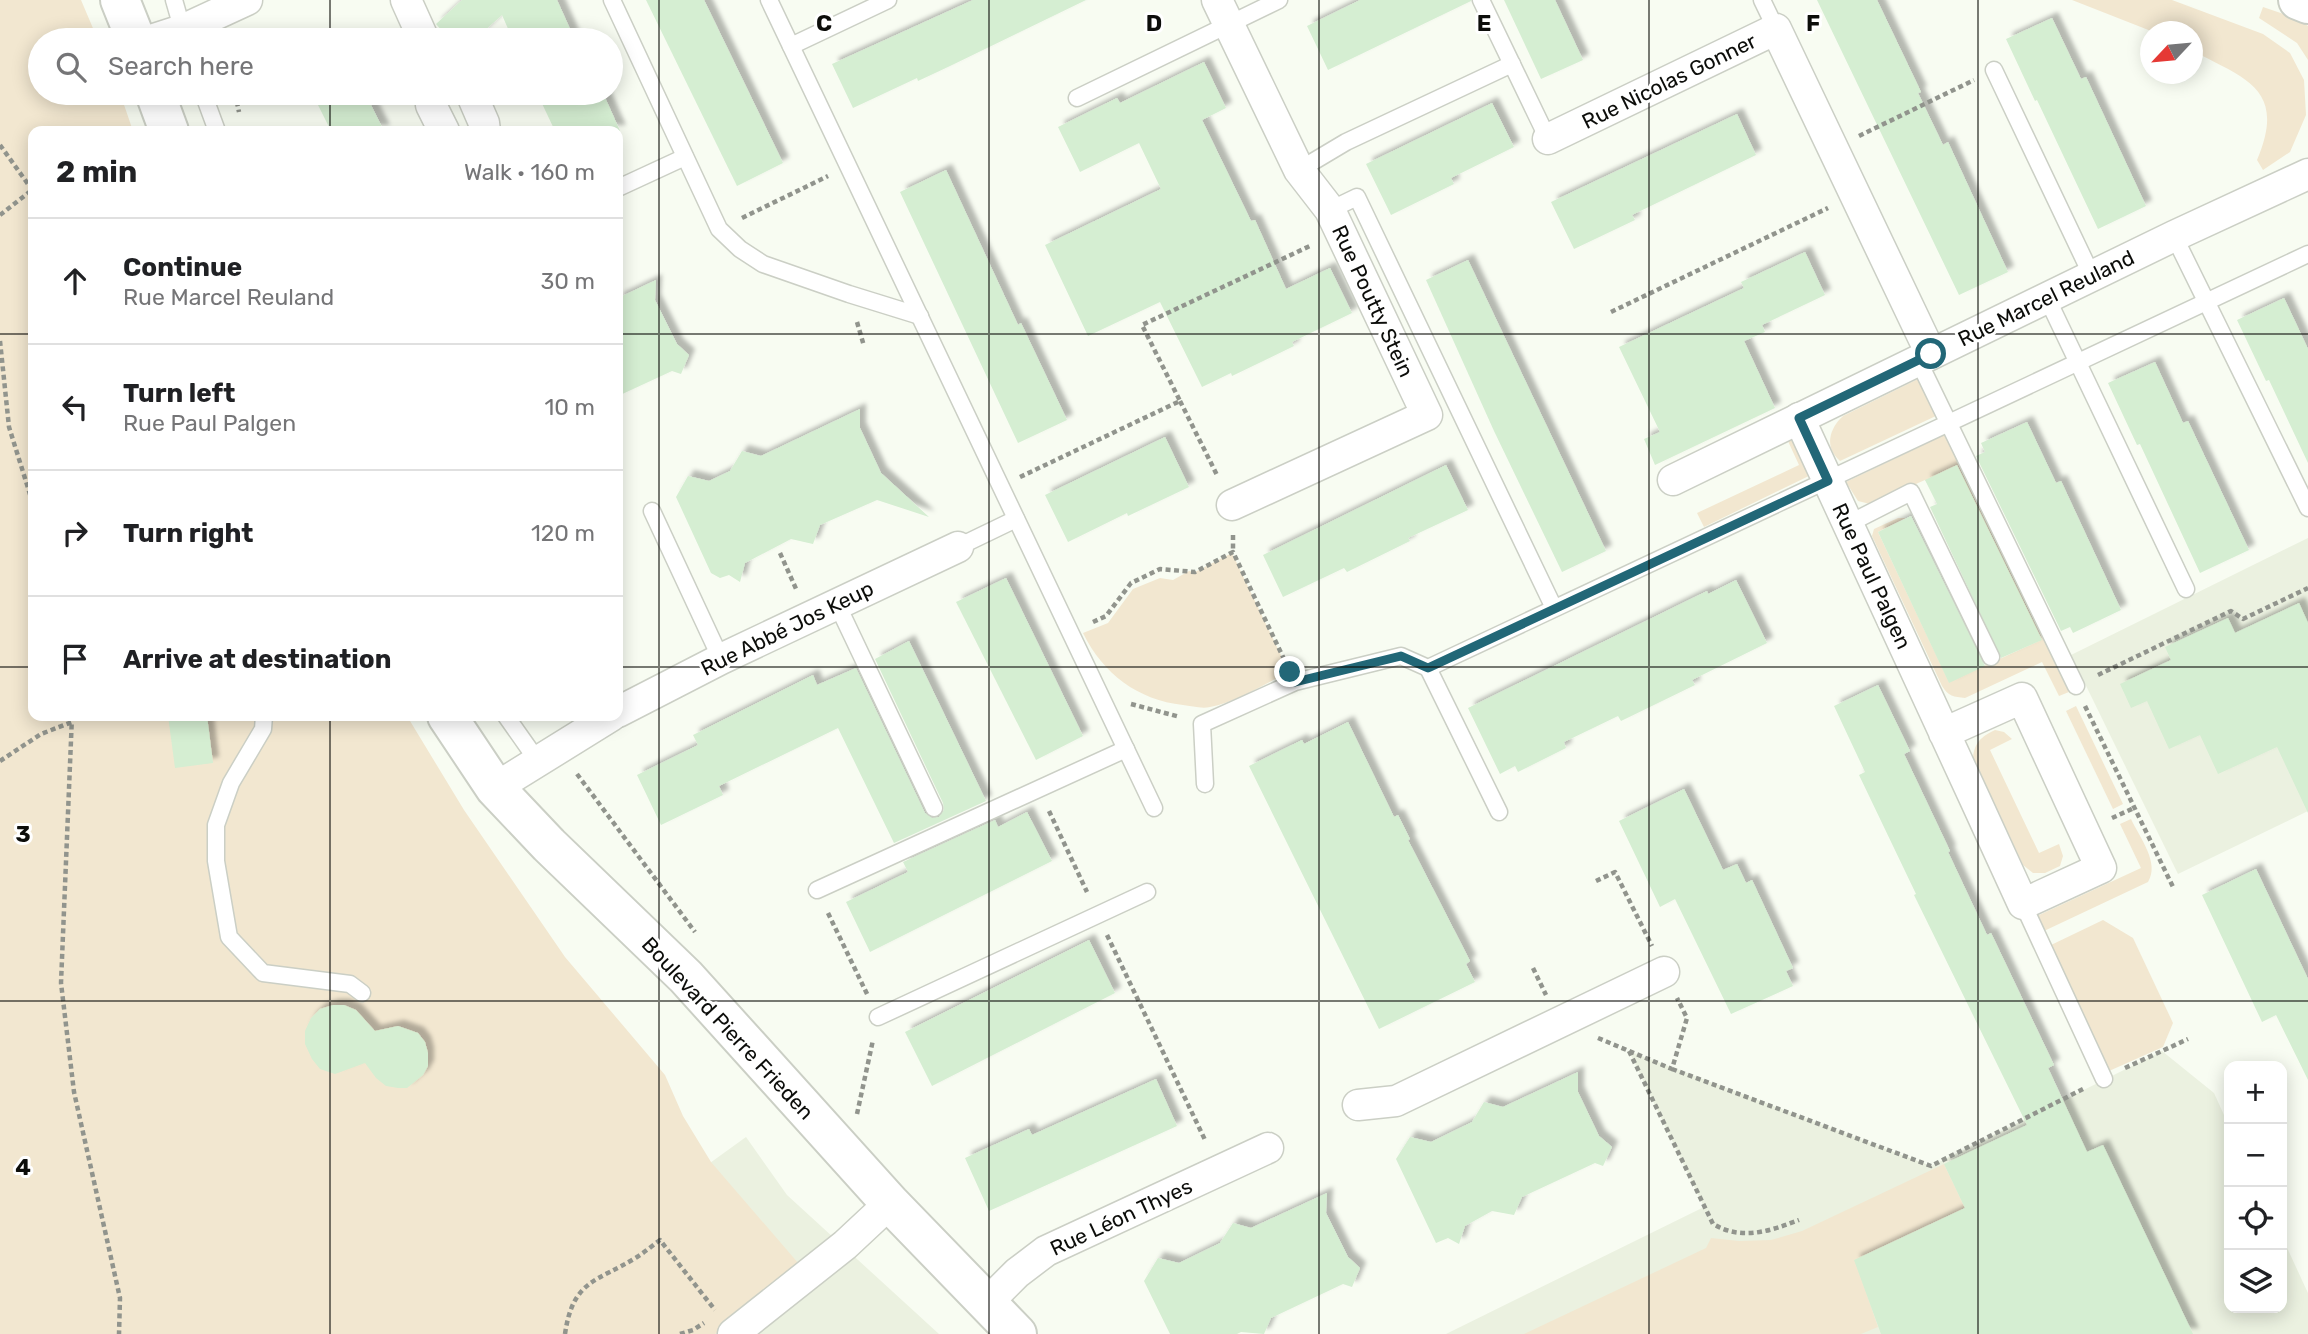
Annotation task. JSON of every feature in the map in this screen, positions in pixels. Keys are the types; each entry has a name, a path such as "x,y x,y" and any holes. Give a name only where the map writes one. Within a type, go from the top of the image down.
{"main road":[{"path":"120,0 131,28"},
{"path":"2298,0 2308,4"},
{"path":"159,105 167,126"},
{"name":"Boulevard Pierre Frieden","path":"450,721 495,788 549,845 686,977 890,1203 1017,1334"}],"street":[{"path":"197,28 247,0"},
{"path":"406,0 419,28"},
{"name":"Rue Poutty Stein","path":"1222,12 1299,170 1335,220 1427,415 1232,505"},
{"name":"Rue Nicolas Gonner","path":"1548,139 1776,29 1856,195 1925,357"},
{"path":"431,105 442,126"},
{"path":"476,105 484,126"},
{"name":"Rue Marcel Reuland","path":"1672,480 2174,236 2308,174"},
{"name":"Rue Paul Palgen","path":"1799,418 2023,904"},
{"name":"Rue Abbé Jos Keup","path":"623,709 721,659 958,547"},
{"path":"1944,733 2022,698 2084,831 2101,868 2023,904"},
{"path":"495,788 603,721"},
{"path":"1358,1105 1396,1101 1664,972"},
{"name":"Rue Léon Thyes","path":"986,1304 1017,1273 1046,1251 1268,1148"},
{"path":"725,1324 845,1245 890,1203"}],"lane":[{"path":"174,0 182,28"},
{"path":"612,0 719,229 740,249 763,264 920,316"},
{"path":"769,0 1154,808"},
{"path":"791,46 888,0"},
{"path":"1077,98 1222,12 1279,0"},
{"path":"1480,0 1548,139"},
{"path":"1762,0 1776,29"},
{"path":"1299,170 1346,142 1511,64"},
{"path":"1994,70 2092,276"},
{"path":"207,105 215,126"},
{"path":"623,186 685,157"},
{"path":"1335,220 1357,197 1554,608"},
{"path":"2174,236 2308,508"},
{"path":"1428,668 2308,254"},
{"path":"2047,298 2186,589"},
{"path":"1925,357 1949,423 2076,686"},
{"path":"1848,524 1912,492 1991,657"},
{"path":"652,511 721,659"},
{"path":"958,547 1016,519"},
{"path":"837,604 934,808"},
{"path":"1205,784 1202,724 1295,682 1401,656 1428,668 1499,812"},
{"path":"264,721 264,729 231,783 216,825 216,861 229,937 263,973 350,984 362,993"},
{"path":"510,721 537,760"},
{"path":"817,890 1126,749"},
{"path":"878,1017 1147,892"},
{"path":"2023,904 2104,1079"}],"path":[{"path":"1833,149 1994,70"},
{"path":"0,145 28,184"},
{"path":"719,229 848,166"},
{"path":"0,215 28,195"},
{"path":"1611,312 1856,195"},
{"path":"1295,682 1233,552 1232,505 1142,325 1335,220"},
{"path":"0,341 9,427 28,488"},
{"path":"1001,486 1180,401"},
{"path":"1070,633 1106,616 1130,583 1160,569 1195,572 1233,552"},
{"path":"780,553 810,617"},
{"path":"2173,887 2076,686 2231,611 2243,619 2308,588"},
{"path":"1100,695 1202,724"},
{"path":"0,761 41,734 72,722 61,983 74,1092 120,1298 120,1334"},
{"path":"1038,788 1219,1171"},
{"path":"1672,1069 1931,1166 2188,1039"},
{"path":"1629,1051 1713,1224 1725,1231 1743,1234 1766,1232 1799,1220"},
{"path":"565,1334 571,1306 588,1284 660,1240 710,1301 725,1324"}],"shaded area":[{"path":"0,0 81,0 93,28 28,28 28,105 124,105 131,126 28,126 28,721 410,721 464,810 565,957 665,1075 683,1116 711,1162 799,1264 715,1334 0,1334"},
{"path":"2072,0 2172,0 2263,34 2290,53 2304,80 2306,115 2290,152 2263,170 2257,160 2265,136 2267,117 2264,102 2256,89 2244,79 2203,56 2203,21 2140,21 2140,27"},
{"path":"2263,7 2298,19 2308,26 2308,60 2297,43 2259,18"},
{"path":"1920,378 1938,415 1840,461 1835,456 1830,438 1834,427 1843,416"},
{"path":"1946,434 2069,692 2059,696 2042,662 1965,698 1952,695 1942,686 1872,536 1874,529 1898,518 1906,518 1878,532 1949,682 2039,641 1925,480 1870,504 1858,501 1846,482"},
{"path":"1798,435 1815,473 1704,527 1697,513 1799,465 1787,439"},
{"path":"2308,538 2308,811 2178,874 2071,655"},
{"path":"1232,553 1289,672 1230,701 1200,708 1167,702 1137,691 1112,672 1091,648 1083,633 1108,623 1133,589 1160,578 1173,580 1189,571 1195,572"},
{"path":"2076,706 2123,804 2113,809 2066,711"},
{"path":"1995,730 2004,732 2012,739 1990,750 2039,853 2059,844 2063,856 2060,866 2045,873 2033,873 2023,865 1973,757 1980,740"},
{"path":"2131,819 2150,859 2152,867 2148,882 2044,931 2037,916 2141,868 2120,824"},
{"path":"2103,920 2133,938 2173,1023 2163,1047 2109,1071 2051,945"},
{"path":"1629,1051 1931,1166 2162,1051 2214,1093 2224,1115 2224,1313 2287,1313 2287,1248 2308,1293 2308,1334 1446,1334 1704,1207"},
{"path":"746,1137 787,1195 939,1334 473,1334"},
{"path":"1944,1164 1965,1208 1855,1260 1878,1327 1861,1334 1524,1334 1706,1248 1711,1238 1771,1240 1802,1231"}],"building":[{"path":"462,0 557,0 570,28 508,28 502,15 487,28 440,28 436,24"},
{"path":"646,0 704,0 783,163 737,186"},
{"path":"973,0 1086,0 918,81 917,78 853,108 832,64"},
{"path":"1360,0 1471,1 1328,70 1307,26"},
{"path":"1504,0 1555,0 1583,60 1541,79"},
{"path":"1817,0 1877,0 1943,145 1948,142 2008,272 1959,295"},
{"path":"2052,18 2081,79 2086,77 2146,206 2098,229 2006,39"},
{"path":"1204,62 1226,108 1202,120 1251,221 1255,220 1286,289 1330,268 1352,313 1292,342 1294,346 1232,376 1231,373 1202,387 1160,302 1088,336 1045,245 1161,189 1139,143 1080,172 1058,127 1117,98 1120,103"},
{"path":"1492,103 1514,147 1451,178 1454,184 1391,215 1366,164"},
{"path":"318,105 371,105 382,126 328,126"},
{"path":"543,105 608,105 618,126 553,126"},
{"path":"1737,114 1756,155 1632,215 1635,220 1574,249 1551,202"},
{"path":"946,170 1018,325 1021,323 1067,420 1018,443 900,192"},
{"path":"1805,252 1825,295 1762,325 1765,332 1744,341 1775,408 1655,465 1644,439 1660,432 1619,347 1744,288 1741,282"},
{"path":"1468,260 1606,551 1562,572 1494,431 1426,280"},
{"path":"656,280 655,300 677,344 689,355 681,374 672,371 623,394 623,296"},
{"path":"2284,298 2308,349 2308,463 2237,320"},
{"path":"2155,362 2183,423 2188,421 2249,550 2200,573 2140,444 2137,445 2108,383"},
{"path":"860,409 860,428 881,473 929,517 877,500 820,525 813,544 791,539 745,563 740,582 729,575 720,578 711,573 676,497 688,476 709,481 730,471 742,451 761,456"},
{"path":"2027,422 2056,483 2061,481 2121,610 2073,633 2070,627 2061,631 1976,456 1985,452 1981,443"},
{"path":"1165,437 1189,487 1068,542 1045,495"},
{"path":"1446,465 1468,510 1408,538 1410,541 1347,572 1344,568 1283,597 1263,555"},
{"path":"1957,465 2042,640 2001,658 1930,507 1937,504 1925,480"},
{"path":"1911,516 1985,666 1949,683 1878,532"},
{"path":"1006,578 1083,736 1036,760 956,602"},
{"path":"1736,580 1767,643 1692,680 1695,685 1621,721 1618,716 1564,742 1566,748 1518,772 1515,766 1500,774 1468,708 1707,591 1708,594"},
{"path":"2299,603 2308,623 2308,813 2277,747 2218,774 2200,735 2169,749 2147,701 2131,708 2120,684 2171,660 2165,647 2228,618 2235,633"},
{"path":"909,641 986,801 894,843 838,728 719,786 723,795 661,825 637,775 698,745 693,735 813,675 817,685 856,668 925,813 932,818 939,817 944,810 943,803 875,659"},
{"path":"1878,685 1910,751 1904,754 1950,851 1948,852 1987,935 1991,933 2054,1065 2048,1068 2087,1152 2103,1145 2193,1334 1881,1334 1854,1260 1965,1208 1944,1164 2027,1125 1914,895 1916,894 1859,775 1865,772 1834,706"},
{"path":"169,721 208,721 213,763 175,768"},
{"path":"1348,722 1394,817 1398,815 1470,961 1466,964 1475,982 1379,1029 1249,766 1302,740 1304,744"},
{"path":"1684,789 1723,870 1737,864 1746,883 1752,880 1793,968 1786,971 1793,986 1731,1014 1675,899 1660,907 1619,821"},
{"path":"1027,812 1052,861 870,952 846,902 908,872 903,862 995,820 998,827"},
{"path":"2256,869 2308,979 2308,1080 2276,1015 2262,1022 2202,895"},
{"path":"1089,940 1115,993 932,1086 905,1032"},
{"path":"344,1005 356,1010 375,1031 398,1026 418,1033 425,1042 428,1053 428,1066 423,1075 407,1088 398,1088 386,1086 365,1063 335,1074 320,1069 305,1044 305,1031 311,1018 320,1009"},
{"path":"1578,1072 1578,1092 1599,1136 1612,1147 1603,1166 1595,1163 1522,1197 1514,1215 1492,1211 1465,1226 1459,1244 1448,1238 1436,1243 1396,1159 1410,1137 1431,1142 1472,1122 1484,1102 1503,1107"},
{"path":"1156,1079 1177,1126 989,1211 965,1158 1029,1129 1032,1135"},
{"path":"1327,1193 1326,1213 1348,1257 1360,1268 1352,1287 1343,1284 1271,1318 1264,1334 1170,1334 1144,1281 1158,1258 1179,1263 1220,1243 1233,1223 1251,1228"}],"route":[{"path":"1290,672 1295,682 1401,656 1428,668 1828,481 1799,418 1931,354"}]}
